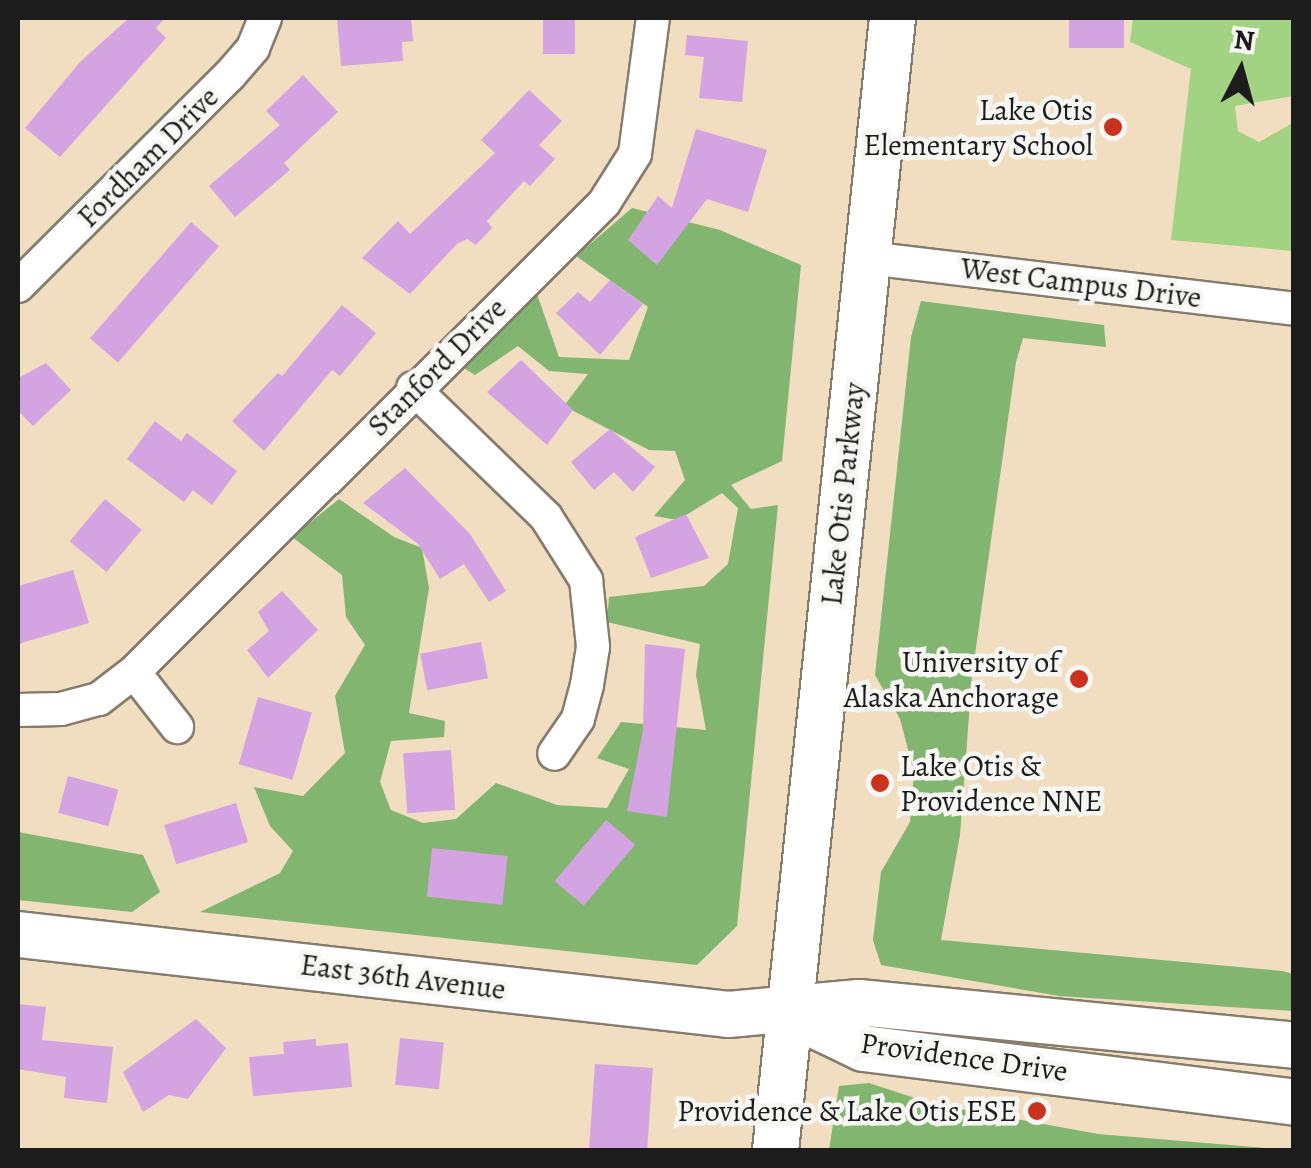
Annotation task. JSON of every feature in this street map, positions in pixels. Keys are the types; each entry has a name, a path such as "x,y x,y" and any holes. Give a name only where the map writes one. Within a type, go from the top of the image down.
{"main road":[{"name":"Lake Otis Parkway","path":"775,1150 892,18"},
{"name":"East 36th Avenue","path":"18,934 728,1014 788,1012"},
{"name":"Providence Drive","path":"788,1012 858,1002 1294,1045"},
{"name":"Providence Drive","path":"788,1012 862,1048 1294,1102"}],"street":[{"name":"Fordham Drive","path":"18,286 229,76 253,48 266,18"},
{"name":"Stanford Drive","path":"18,710 61,709 99,698 134,672 621,182 635,154 654,18"},
{"name":"West Campus Drive","path":"868,258 1294,309"},
{"path":"414,388 546,517 586,580 593,646 586,685 578,719 554,754"},
{"path":"134,672 177,727"}],"green space":[{"path":"1133,18 1293,18 1293,96 1235,106 1238,131 1259,142 1293,123 1293,251 1171,240 1191,69 1130,42"},
{"path":"632,208 720,230 801,265 782,461 731,485 751,509 778,505 737,926 697,965 200,912 280,873 293,851 270,826 254,787 303,796 345,753 335,696 365,645 346,617 342,575 292,537 339,499 394,537 422,548 429,588 409,713 445,721 444,737 391,741 380,782 391,810 423,823 456,819 496,783 557,805 607,808 629,769 597,758 621,722 706,730 696,675 700,644 607,622 609,597 704,586 728,564 738,508 722,493 678,520 654,516 685,480 675,451 649,450 564,406 588,374 549,371 518,346 475,375 454,362 537,294 559,357 629,360 648,307 576,256"},
{"path":"921,301 1104,325 1106,347 1023,338 1016,362 972,676 960,835 941,940 1282,971 1293,974 1293,1011 1059,996 881,965 873,940 881,872 910,822 914,772 900,719 875,675 911,337"},
{"path":"18,832 143,855 160,892 132,912 18,900"},
{"path":"869,1083 933,1104 1098,1134 1289,1150 829,1150 839,1086"}],"building":[{"path":"129,18 165,18 156,28 166,38 60,157 25,128 80,62"},
{"path":"337,18 411,18 413,41 402,42 403,61 341,66"},
{"path":"543,18 575,18 575,54 543,54"},
{"name":"Lake Otis Elementary School","path":"1069,18 1124,18 1124,48 1069,48"},
{"path":"687,35 748,41 742,102 699,98 704,57 685,55"},
{"path":"303,75 338,112 284,163 290,170 235,217 209,186 280,125 266,111"},
{"path":"529,90 562,121 539,145 555,159 530,186 524,181 487,221 492,228 476,245 467,239 457,244 410,294 362,258 398,221 410,234 495,153 481,140"},
{"path":"696,129 767,150 748,212 707,199 657,265 628,240 658,196 672,208"},
{"path":"191,222 219,246 118,362 90,338"},
{"path":"610,280 643,304 600,355 556,313 578,292 590,302"},
{"path":"342,305 376,333 340,376 332,370 264,451 232,421 278,373 282,376"},
{"path":"521,360 573,410 547,445 487,392"},
{"path":"46,363 71,390 33,426 18,411 18,378"},
{"path":"155,421 181,441 187,433 237,471 212,505 193,490 184,502 127,459"},
{"path":"610,429 655,467 633,492 614,472 594,490 571,462"},
{"path":"405,468 470,534 506,591 489,602 464,564 440,579 418,544 363,503"},
{"path":"105,499 142,530 106,572 70,541"},
{"path":"686,514 709,558 651,578 635,537"},
{"path":"73,570 89,623 18,644 18,586"},
{"path":"282,591 318,630 268,678 247,650 269,631 258,612"},
{"path":"481,642 488,678 427,690 420,654"},
{"path":"645,644 685,649 667,817 627,811 643,730"},
{"path":"258,697 312,712 293,780 239,764"},
{"path":"451,750 455,810 407,813 403,753"},
{"path":"68,776 118,789 108,826 58,813"},
{"path":"236,803 248,842 176,864 164,825"},
{"path":"606,820 635,844 584,906 555,881"},
{"path":"432,848 508,856 502,905 427,897"},
{"path":"18,1004 46,1007 42,1040 113,1047 107,1103 64,1098 66,1077 18,1069"},
{"path":"196,1019 226,1048 188,1099 169,1095 143,1112 123,1072"},
{"path":"400,1038 444,1043 439,1089 395,1085"},
{"path":"316,1039 316,1046 348,1043 352,1087 253,1096 249,1057 284,1054 283,1042"},
{"path":"595,1064 653,1068 647,1150 589,1150"}],"place":[{"name":"Lake Otis Elementary School","path":"1113,127"},
{"name":"University of Alaska Anchorage","path":"1079,679"},
{"name":"Lake Otis & Providence NNE","path":"880,783"},
{"name":"Providence & Lake Otis ESE","path":"1037,1111"}]}
